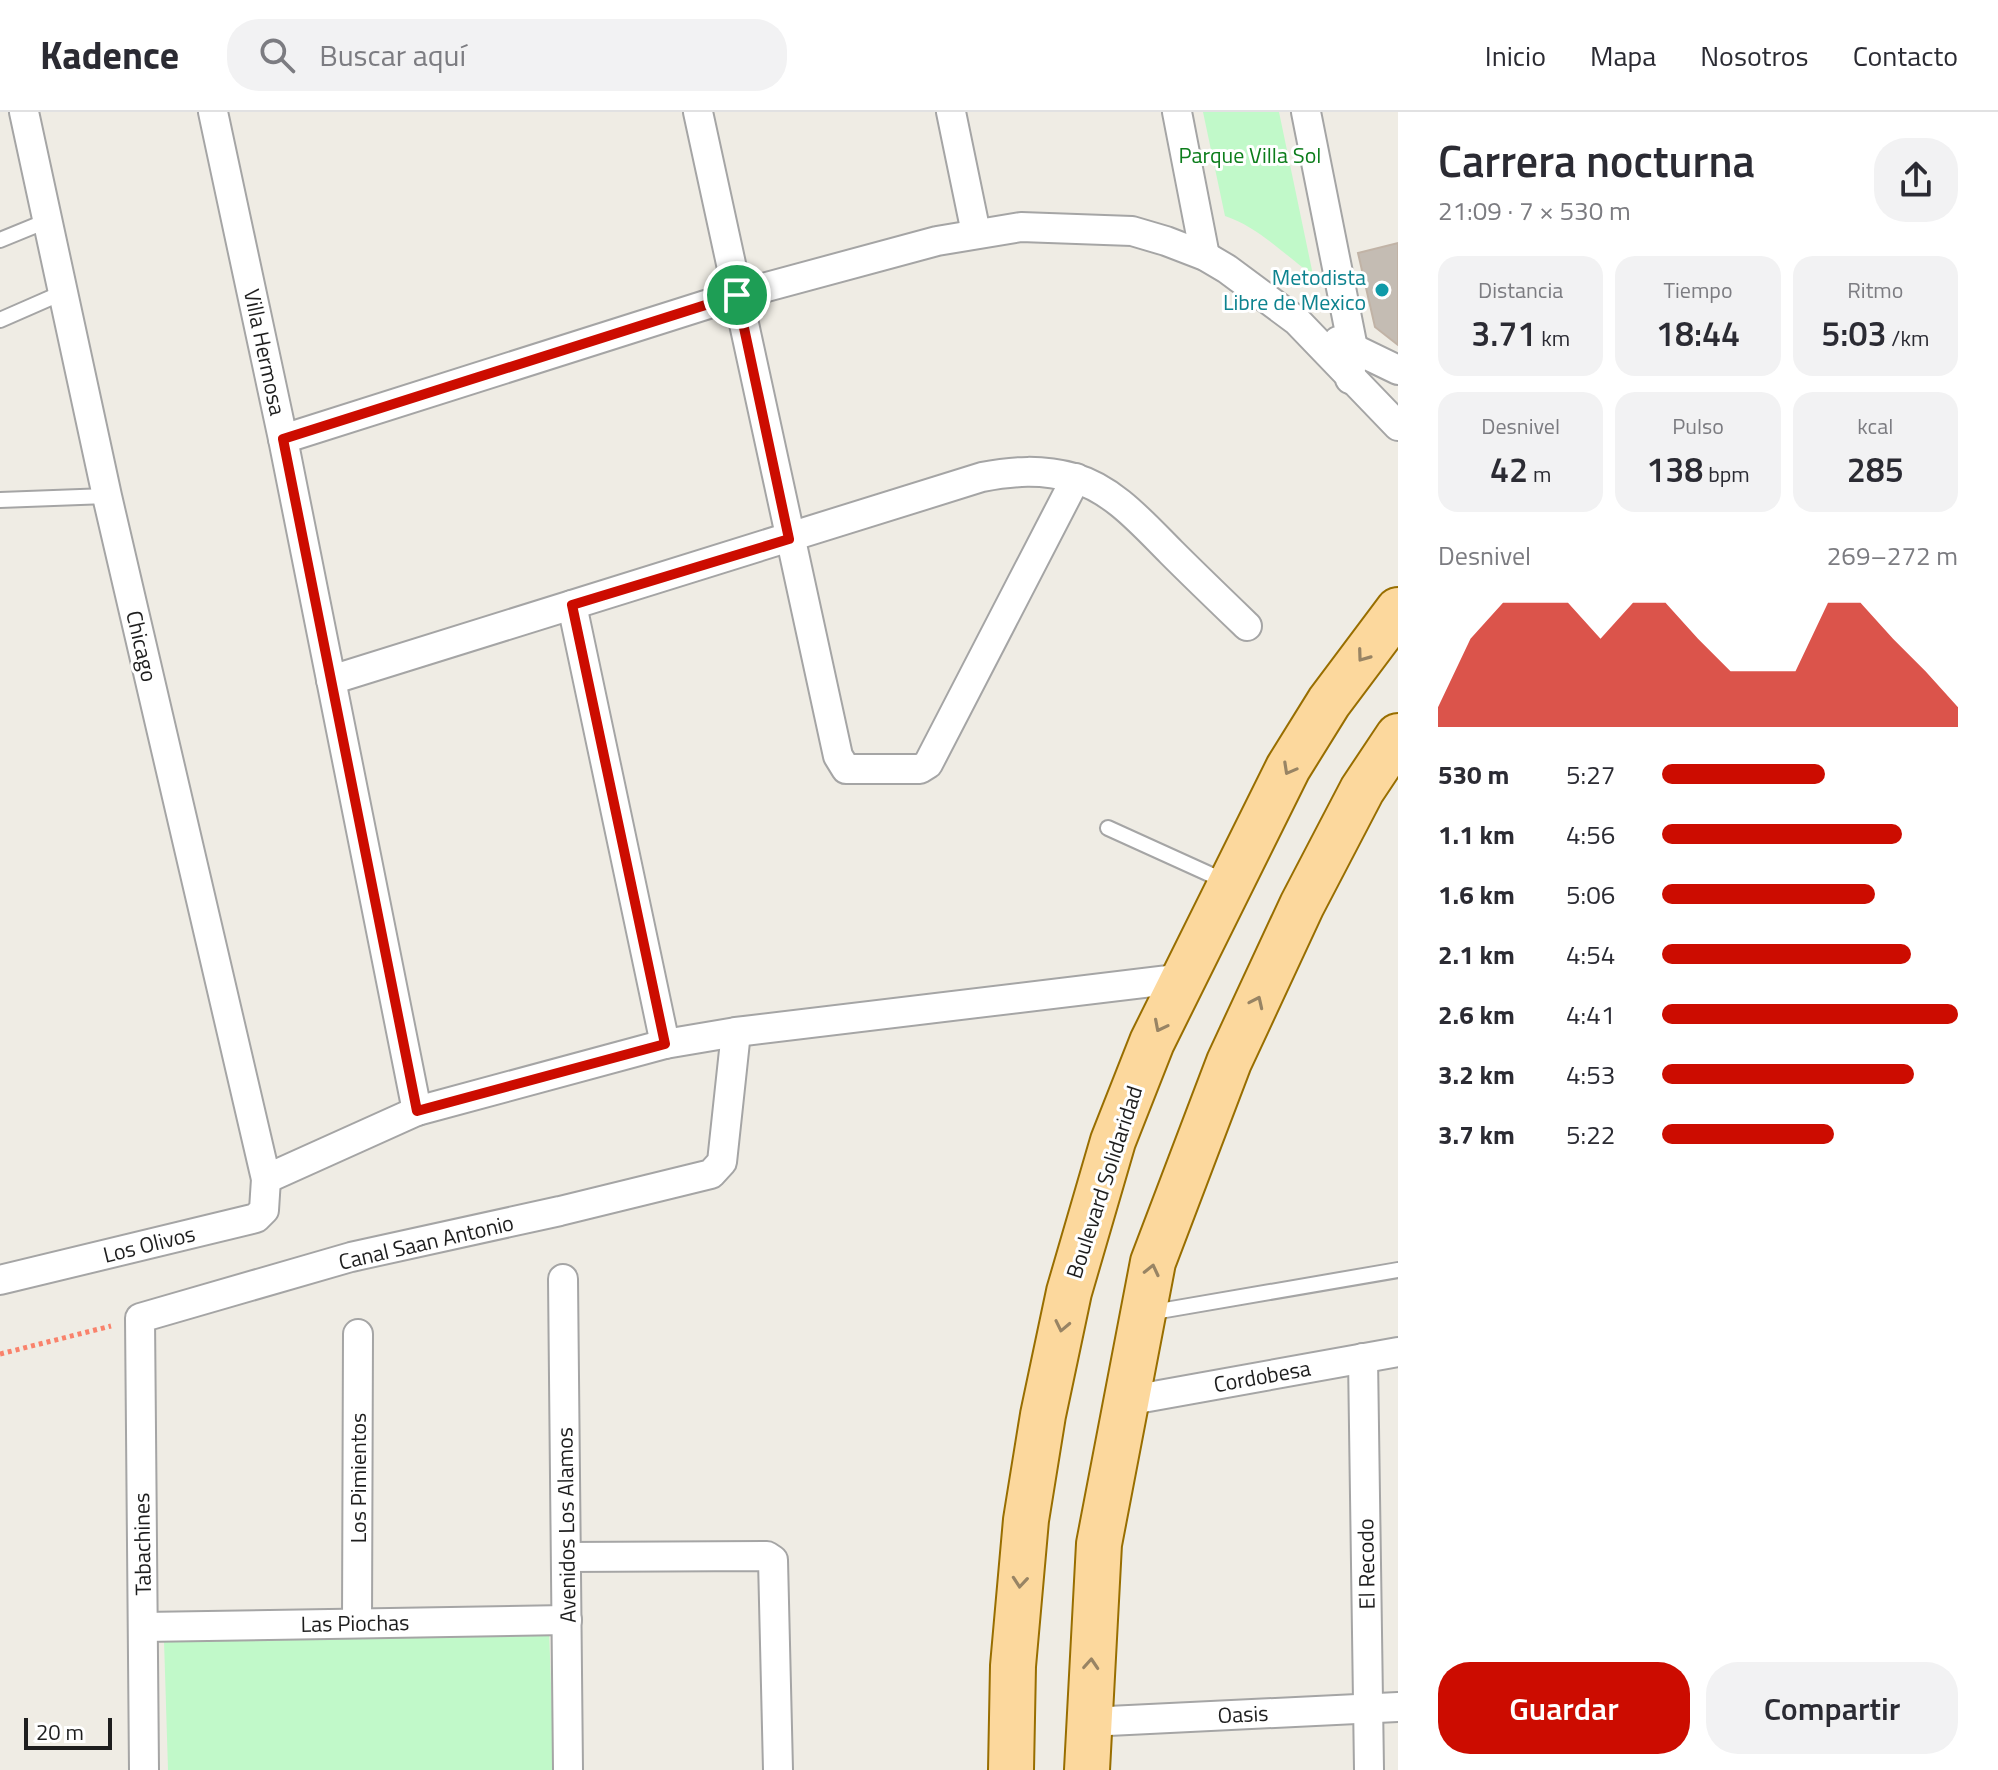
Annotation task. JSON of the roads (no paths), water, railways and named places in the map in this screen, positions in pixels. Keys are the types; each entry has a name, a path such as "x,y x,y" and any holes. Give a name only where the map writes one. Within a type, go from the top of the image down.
{"main road":[{"name":"Boulevard Solidaridad","path":"1011,1770 1013,1666 1026,1520 1043,1415 1069,1292 1113,1141 1152,1042 1288,768 1329,702 1398,610"},
{"path":"1087,1770 1099,1544 1153,1262 1229,1062 1302,905 1362,790 1398,736"}],"street":[{"name":"Chicago","path":"24,112 107,496 266,1179"},
{"name":"Villa Hermosa","path":"213,112 283,439 417,1111"},
{"path":"698,112 839,761 846,769 920,769 928,764 1076,478"},
{"path":"951,112 976,233"},
{"path":"1177,112 1205,256"},
{"path":"1306,112 1353,348 1350,379"},
{"path":"283,439 737,295 922,245 1021,227 1132,231 1166,241 1205,256 1227,269 1297,321 1398,370"},
{"path":"1297,321 1398,426"},
{"path":"331,680 982,477 1016,471 1047,472 1076,478 1125,507 1247,626"},
{"path":"572,605 665,1044"},
{"path":"266,1179 417,1111 665,1044 736,1032 1185,978"},
{"name":"Canal Saan Antonio","path":"140,1318 351,1257 711,1174 722,1162 736,1032"},
{"name":"Los Olivos","path":"0,1280 256,1218 264,1210 266,1179"},
{"name":"Avenidos Los Alamos","path":"563,1279 568,1770"},
{"name":"Tabachines","path":"140,1318 144,1770"},
{"name":"Los Pimientos","path":"357,1623 358,1334"},
{"name":"Cordobesa","path":"1126,1401 1398,1352"},
{"name":"El Recodo","path":"1363,1358 1369,1770"},
{"path":"566,1557 767,1556 774,1562 778,1770"},
{"name":"Las Piochas","path":"143,1627 567,1620"},
{"name":"Oasis","path":"1088,1722 1398,1707"}],"lane":[{"path":"0,240 49,220"},
{"path":"0,320 64,292"},
{"path":"0,500 107,496"},
{"path":"1108,828 1231,884"},
{"path":"1144,1313 1398,1270"}],"place":[{"name":"Metodista Libre de Mexico","path":"1382,290"}],"park label":[{"name":"Parque Villa Sol","path":"1250,155"}]}
